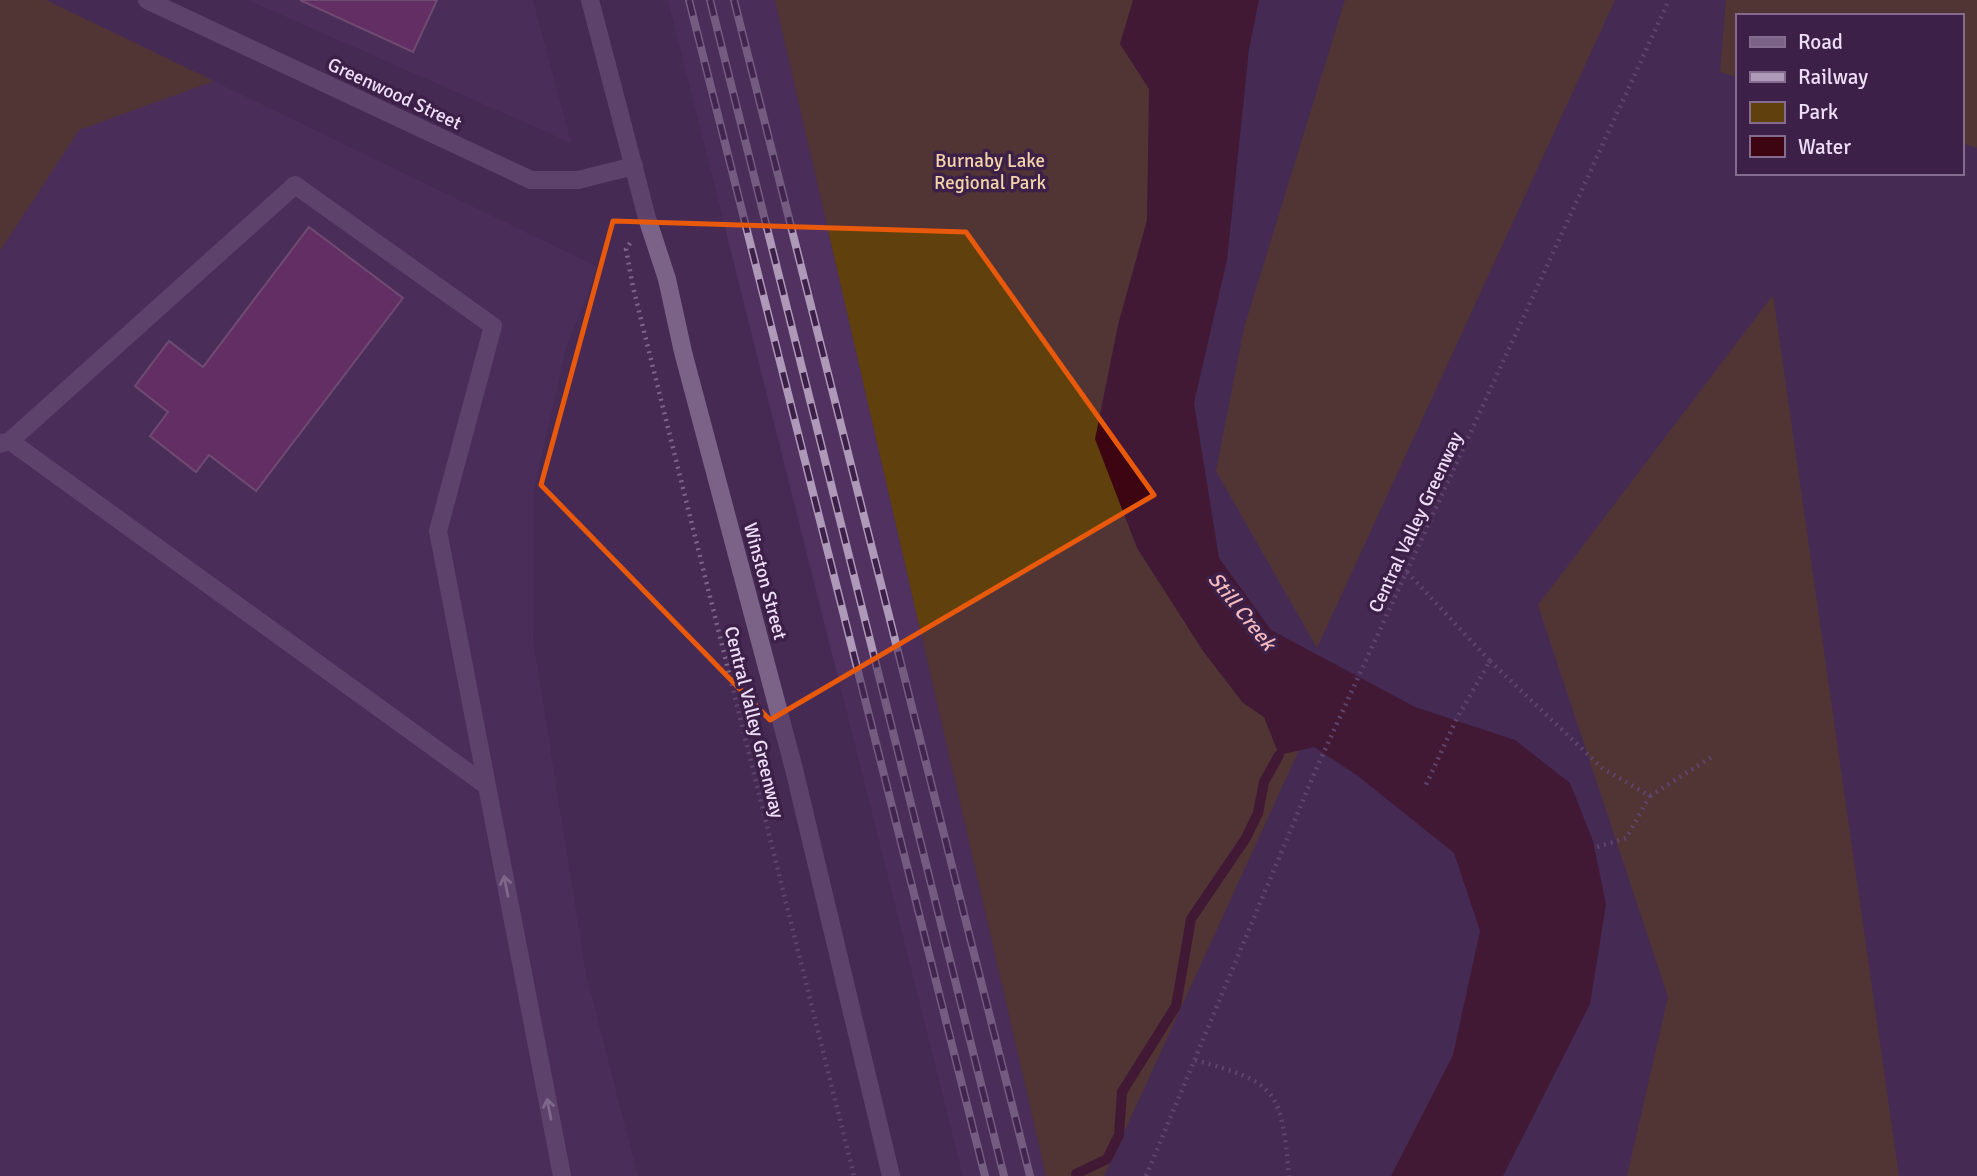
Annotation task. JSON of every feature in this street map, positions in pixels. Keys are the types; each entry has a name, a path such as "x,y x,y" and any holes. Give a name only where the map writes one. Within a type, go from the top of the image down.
{"street":[{"name":"Greenwood Street","path":"147,0 531,180 578,180 634,166"},
{"name":"Winston Street","path":"590,0 667,279 683,352 793,769 891,1176"},
{"path":"487,786 5,443 295,185 494,326 438,531 562,1176"}],"path":[{"name":"Central Valley Greenway","path":"1146,1176 1317,767 1669,0"},
{"name":"Central Valley Greenway","path":"640,285 633,287 854,1176"},
{"path":"1407,572 1490,661 1602,768 1650,796"},
{"path":"1424,789 1457,719 1490,661"},
{"path":"1594,848 1626,838 1650,796 1713,756"},
{"path":"1195,1060 1251,1076 1276,1100 1283,1120 1289,1176"}],"highlighted area":[{"path":"613,221 966,232 1154,495 770,720 541,485"}],"shaded area":[{"path":"0,0 46,0 598,267 566,348 534,489 533,639 586,974 638,1176 0,1176"},
{"path":"248,0 533,0 571,143"},
{"path":"668,0 775,0 1046,1176 963,1176"}],"green space":[{"path":"0,0 46,0 214,81 79,130 0,251"},
{"name":"Burnaby Lake Regional Park","path":"775,0 1171,0 1129,484 1299,750 1104,1176 1046,1176"},
{"path":"1345,0 1615,0 1317,648 1216,471 1244,328"},
{"path":"1726,0 1977,0 1977,148 1963,144 1963,14 1736,14 1736,77 1720,72"},
{"path":"1773,295 1899,1176 1627,1176 1668,997 1538,605"}],"water":[{"name":"Still Creek","path":"1133,0 1259,0 1249,49 1227,260 1194,403 1219,558 1271,630 1415,707 1515,740 1570,783 1593,841 1606,904 1590,1004 1503,1176 1391,1176 1453,1055 1480,931 1454,853 1358,776 1314,747 1279,755 1264,717 1243,703 1203,651 1137,548 1095,439 1118,325 1147,220 1149,89 1120,44"}],"building":[{"path":"300,0 437,0 413,52"},
{"path":"309,227 403,298 256,491 209,455 196,472 150,436 168,412 135,386 169,341 203,367"}],"waterway":[{"path":"1076,1174 1107,1159 1119,1135 1122,1092 1176,1006 1191,919 1246,838 1258,813 1264,782 1279,755"}],"railway":[{"path":"689,0 985,1176"},
{"path":"710,0 1004,1176"},
{"path":"734,0 1030,1176"}]}
